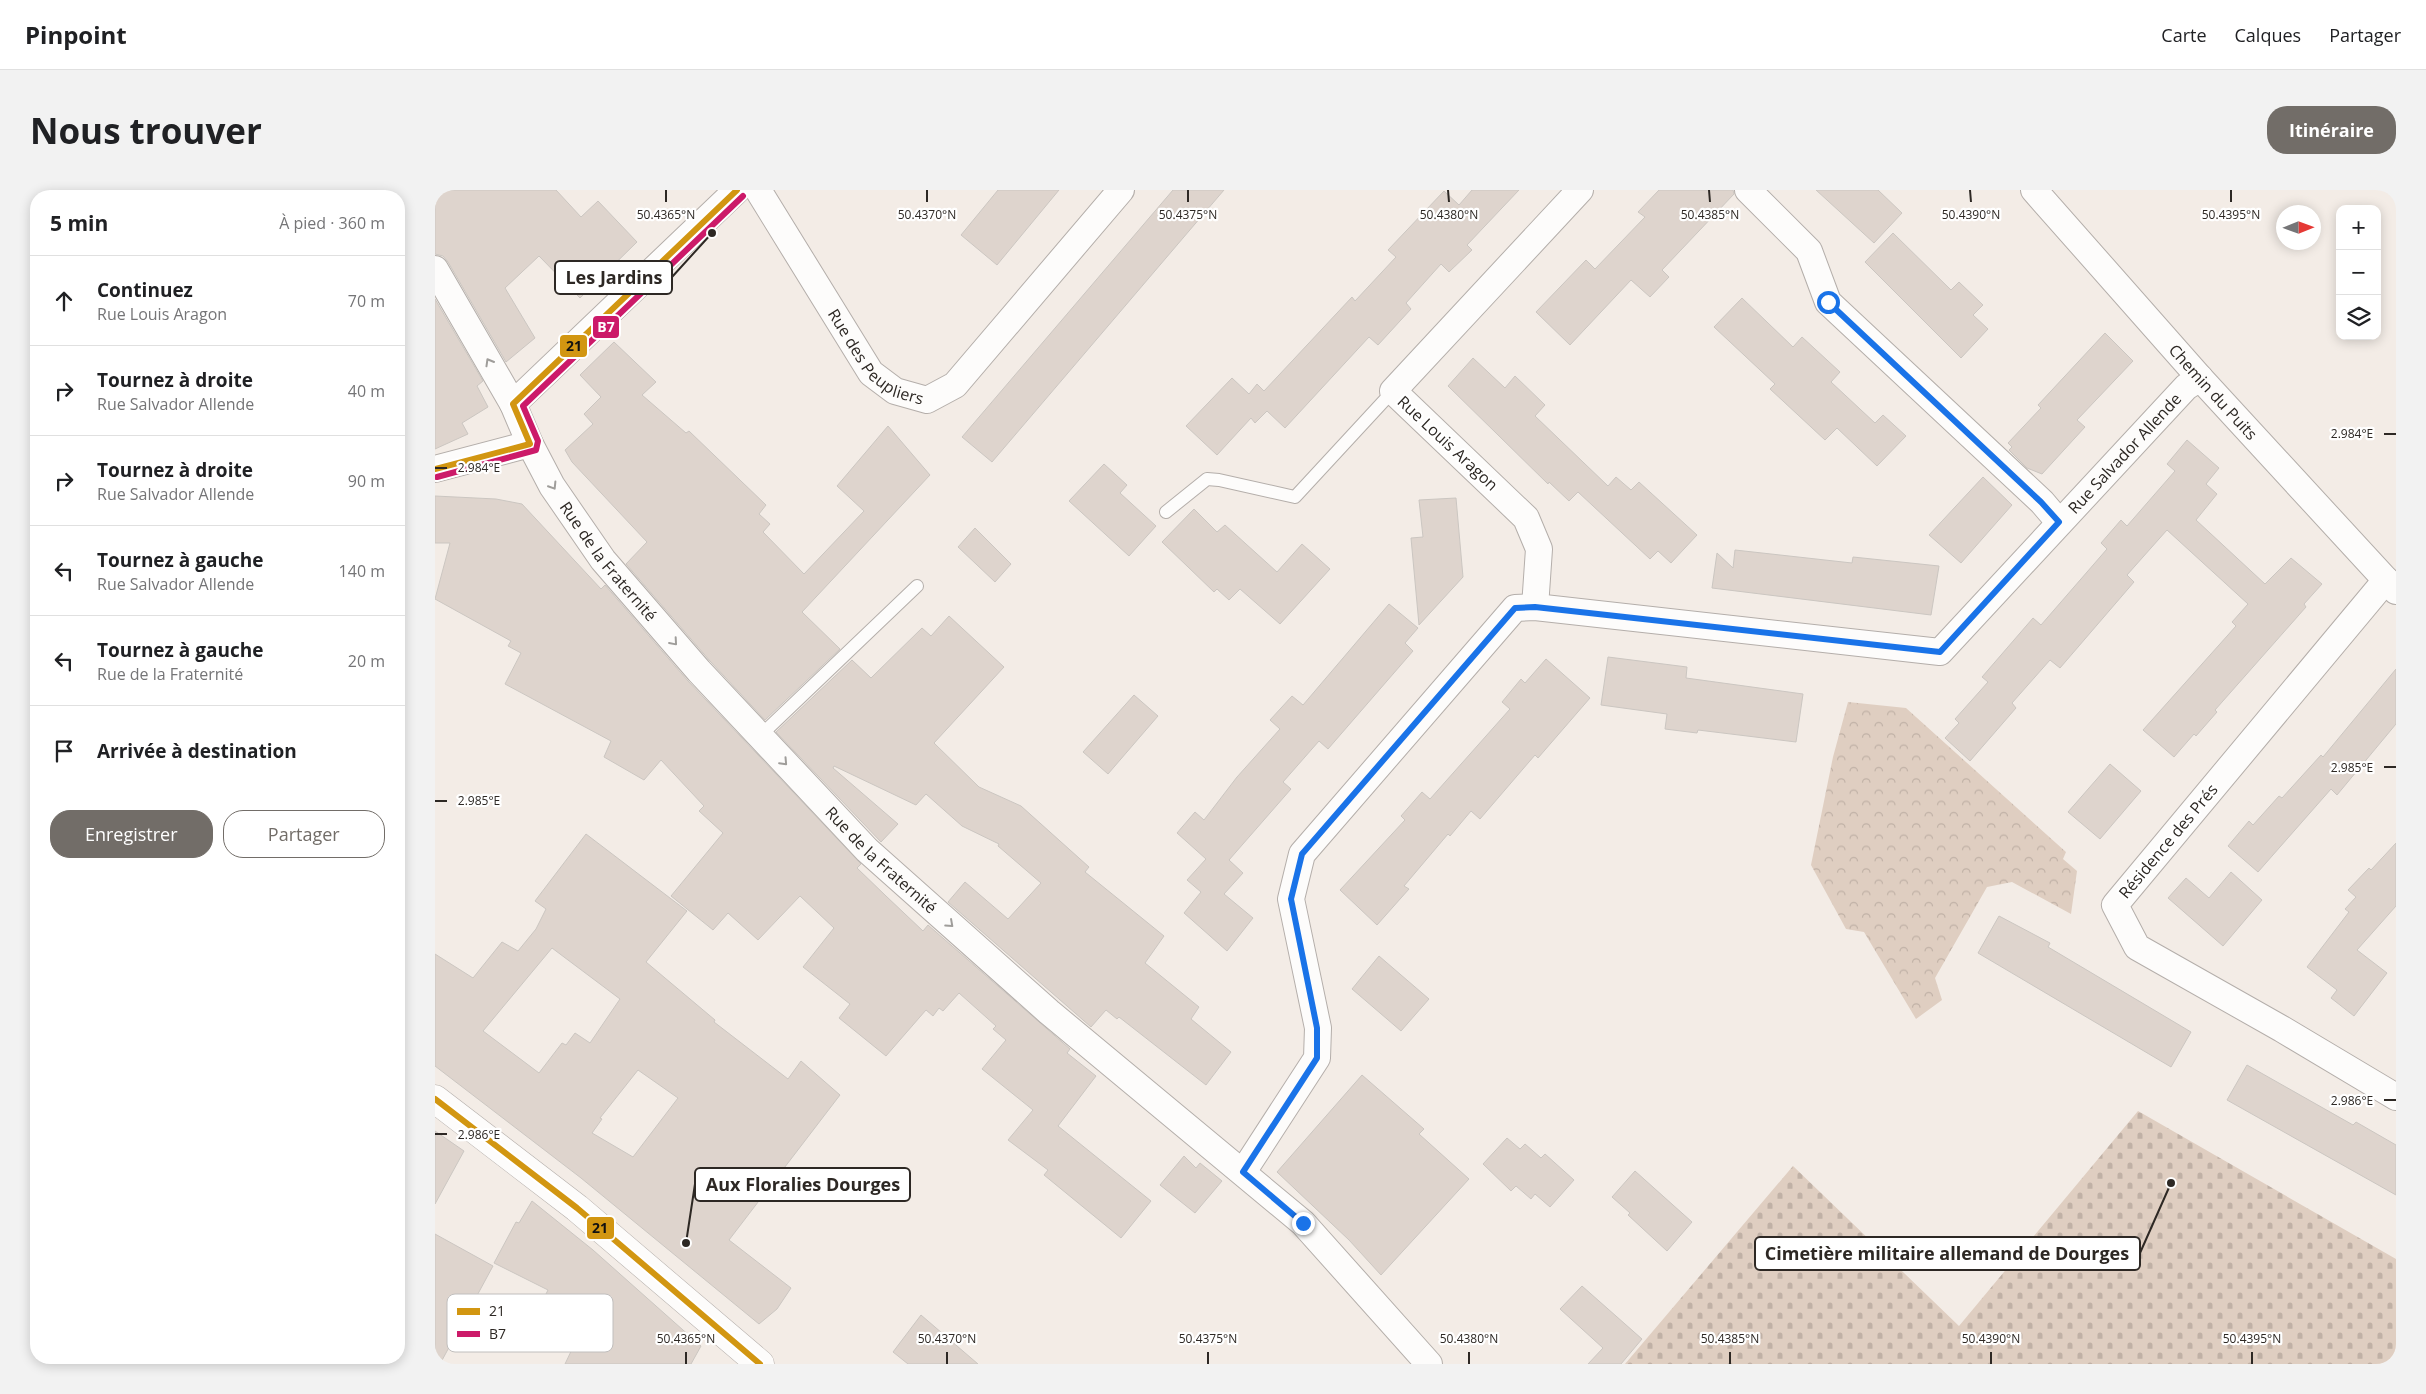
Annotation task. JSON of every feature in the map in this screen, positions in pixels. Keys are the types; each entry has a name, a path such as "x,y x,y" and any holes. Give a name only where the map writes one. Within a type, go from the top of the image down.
{"street":[{"path":"513,404 737,190"},
{"name":"Rue des Peupliers","path":"758,190 871,373 895,391 927,400 955,385 1121,190"},
{"name":"Rue Louis Aragon","path":"1535,607 1539,549 1526,518 1393,391 1580,190"},
{"path":"1748,190 1809,251 1828,302 2041,502 2059,522"},
{"name":"Chemin du Puits","path":"2034,190 2200,378 2391,585"},
{"name":"Rue de la Fraternité","path":"435,269 513,404 530,444 552,486 603,560 699,671 867,850 1049,1012 1303,1223 1429,1364"},
{"name":"Rue Salvador Allende","path":"1243,1172 1317,1058 1317,1028 1291,899 1302,854 1515,608 1535,607 1940,652 2186,387 2200,378"},
{"path":"435,469 530,444"},
{"name":"Résidence des Prés","path":"2391,585 2115,905 2137,947 2282,1028 2396,1097"},
{"path":"435,1099 577,1208 760,1364"}],"lane":[{"path":"1166,512 1207,479 1295,497 1393,391"},
{"path":"760,736 917,586"}],"green space":[{"path":"1848,702 1906,708 2066,852 2063,859 2077,871 2071,914 2012,882 1987,887 1935,978 1942,1000 1916,1019 1864,932 1846,929 1811,865 1833,757"},
{"path":"2138,1111 2396,1259 2396,1364 1625,1364 1793,1166 1959,1326"}],"building":[{"path":"435,190 556,190 581,217 598,201 637,242 580,298 539,256 505,288 535,338 506,362 448,262 443,256 435,254"},
{"path":"998,190 1059,190 997,265 961,235"},
{"path":"1173,190 1224,190 992,462 962,437"},
{"path":"1472,190 1519,190 1467,245 1472,250 1449,272 1441,264 1406,303 1411,309 1378,345 1369,337 1285,428 1267,411 1255,423 1251,418 1217,455 1186,426 1232,378 1249,394 1257,384 1264,391 1352,297 1355,301 1396,257 1388,250 1444,191 1459,205"},
{"path":"1659,190 1733,190 1734,194 1662,270 1669,277 1650,297 1631,280 1570,345 1536,312 1586,260 1595,269 1645,217 1638,212"},
{"path":"1816,190 1878,190 1902,213 1874,243"},
{"path":"1893,233 1951,290 1959,282 1983,305 1973,315 1988,329 1961,358 1865,262"},
{"path":"1742,298 1793,347 1802,337 1840,372 1831,382 1875,423 1883,415 1906,436 1877,466 1837,428 1825,440 1770,389 1775,384 1714,327"},
{"path":"435,299 483,381 477,386 488,407 462,423 468,434 435,449"},
{"path":"2105,333 2133,361 2077,420 2085,427 2042,474 2027,468 2009,450 2012,447 2008,443 2041,408 2038,405"},
{"path":"614,342 656,382 642,395 686,433 689,431 766,505 759,514 770,524 763,532 804,574 864,511 837,486 888,426 930,475 802,612 840,649 765,720 710,661 626,564 647,542 572,462 565,450 593,424 584,414 601,397 580,375"},
{"path":"1473,358 1505,388 1515,376 1545,405 1535,416 1608,486 1616,477 1631,490 1639,482 1697,535 1671,563 1658,551 1650,559 1578,492 1569,501 1549,482 1548,484 1448,386"},
{"path":"2187,440 2219,468 2206,484 2217,494 2196,520 2265,584 2291,558 2322,584 2304,604 2306,607 2215,710 2217,712 2174,757 2143,730 2236,626 2232,622 2248,604 2167,530 2127,575 2134,582 2060,668 2050,660 2012,703 2016,708 1970,761 1945,738 1959,723 1955,719 1988,682 1982,677 2033,618 2041,625 2107,549 2101,543 2121,520 2127,526 2175,471 2167,464"},
{"path":"1104,464 1127,485 1120,493 1156,526 1129,556 1069,501"},
{"path":"1983,477 2012,505 1961,563 1929,535"},
{"path":"435,496 496,499 522,504 601,589 605,585 688,681 861,864 857,868 923,931 928,925 1070,1049 1067,1053 1096,1076 1058,1126 1151,1201 1121,1238 1044,1175 1048,1170 1008,1140 1033,1110 982,1069 1006,1040 993,1029 996,1026 959,993 943,1011 939,1008 933,1016 926,1010 886,1056 839,1018 850,1004 803,967 834,928 800,896 758,940 728,913 713,930 671,896 723,833 699,811 704,806 661,760 644,780 604,757 611,741 505,684 521,653 508,646 511,641 435,599 450,543 435,543"},
{"path":"1456,498 1463,577 1419,625 1411,538 1423,537 1419,500"},
{"path":"1194,509 1217,532 1225,525 1277,572 1302,544 1330,569 1280,624 1240,589 1229,600 1217,589 1214,592 1162,542"},
{"path":"975,528 1011,564 995,582 958,547"},
{"path":"1735,550 1852,563 1853,557 1939,566 1931,615 1712,588 1717,553 1733,568"},
{"path":"1389,604 1418,628 1405,643 1413,651 1328,749 1319,741 1283,782 1291,789 1229,860 1243,873 1224,894 1253,918 1227,951 1184,913 1201,892 1187,880 1206,859 1177,833 1195,812 1204,820 1237,777 1280,729 1270,720 1292,696 1303,705"},
{"path":"949,616 1004,667 934,743 979,787 1021,806 1089,867 1085,872 1164,936 1145,963 1199,1007 1191,1019 1231,1052 1206,1085 1119,1017 1117,1019 1106,1010 1091,1027 948,902 965,882 1008,919 1041,883 998,846 999,844 962,826 926,794 916,805 834,766 833,768 898,824 881,842 776,732 852,660 871,678 922,628 931,636"},
{"path":"1608,657 1687,667 1686,678 1803,694 1796,742 1698,730 1697,733 1665,729 1667,714 1601,705"},
{"path":"1546,659 1590,698 1538,758 1535,755 1480,819 1471,811 1450,836 1448,834 1404,886 1409,889 1377,925 1340,890 1405,820 1401,816 1422,792 1430,799 1510,709 1502,702 1521,679 1525,683"},
{"path":"2396,669 2396,724 2337,795 2331,789 2258,872 2228,846 2249,821 2253,825 2279,796 2282,798 2321,755 2323,757"},
{"path":"1134,695 1158,716 1108,774 1083,752"},
{"path":"2110,764 2141,791 2100,839 2068,812"},
{"path":"586,834 687,911 646,962 715,1020 714,1022 788,1079 801,1061 840,1095 729,1240 791,1288 777,1309 759,1324 581,1178 435,1066 435,954 473,978 502,942 518,951 536,929 546,909 535,901","holes":["552,948 620,999 590,1043 575,1033 566,1045 562,1043 539,1073 483,1031","638,1070 678,1098 633,1157 592,1133 602,1119 600,1118"]},
{"path":"2396,843 2396,906 2357,950 2387,973 2354,1016 2331,998 2337,990 2307,967 2349,912 2345,909 2356,897 2348,890 2369,868 2371,870"},
{"path":"2231,872 2262,900 2223,946 2168,898 2186,878 2209,898"},
{"path":"1999,916 2050,943 2048,947 2191,1032 2171,1067 1978,953"},
{"path":"1379,956 1429,999 1401,1031 1352,989"},
{"path":"2247,1065 2353,1125 2356,1122 2396,1145 2396,1195 2227,1100"},
{"path":"1362,1075 1424,1129 1419,1134 1469,1179 1381,1275 1349,1240 1277,1172"},
{"path":"435,1131 464,1151 435,1204"},
{"path":"1507,1138 1520,1149 1525,1144 1541,1158 1545,1154 1574,1180 1550,1207 1535,1194 1531,1199 1516,1186 1511,1191 1483,1164"},
{"path":"1184,1156 1196,1168 1200,1163 1222,1181 1195,1213 1160,1185"},
{"path":"1635,1171 1692,1222 1667,1251 1628,1215 1630,1213 1612,1197"},
{"path":"532,1201 593,1250 701,1346 691,1364 565,1364 571,1352 613,1352 613,1294 546,1294 548,1290 494,1263 516,1222 519,1223"},
{"path":"435,1234 493,1266 478,1294 447,1294 447,1351 440,1364 435,1364"},
{"path":"1582,1286 1642,1339 1621,1364 1588,1364 1603,1348 1560,1309"},
{"path":"921,1315 978,1364 908,1364 893,1352"}],"transit line":[{"name":"21","path":"435,469 530,444 513,404 737,190"},
{"name":"B7","path":"437,477 536,450 538,441 523,406 743,196"},
{"name":"21","path":"435,1099 577,1208 760,1364"}],"place":[{"name":"Les Jardins","path":"712,233"},
{"name":"Cimetière militaire allemand de Dourges","path":"2171,1183"},
{"name":"Aux Floralies Dourges","path":"686,1243"}],"route":[{"path":"1303,1223 1243,1172 1317,1058 1317,1028 1291,899 1302,854 1515,608 1535,607 1940,652 2059,522 2041,502 1828,302"}]}
